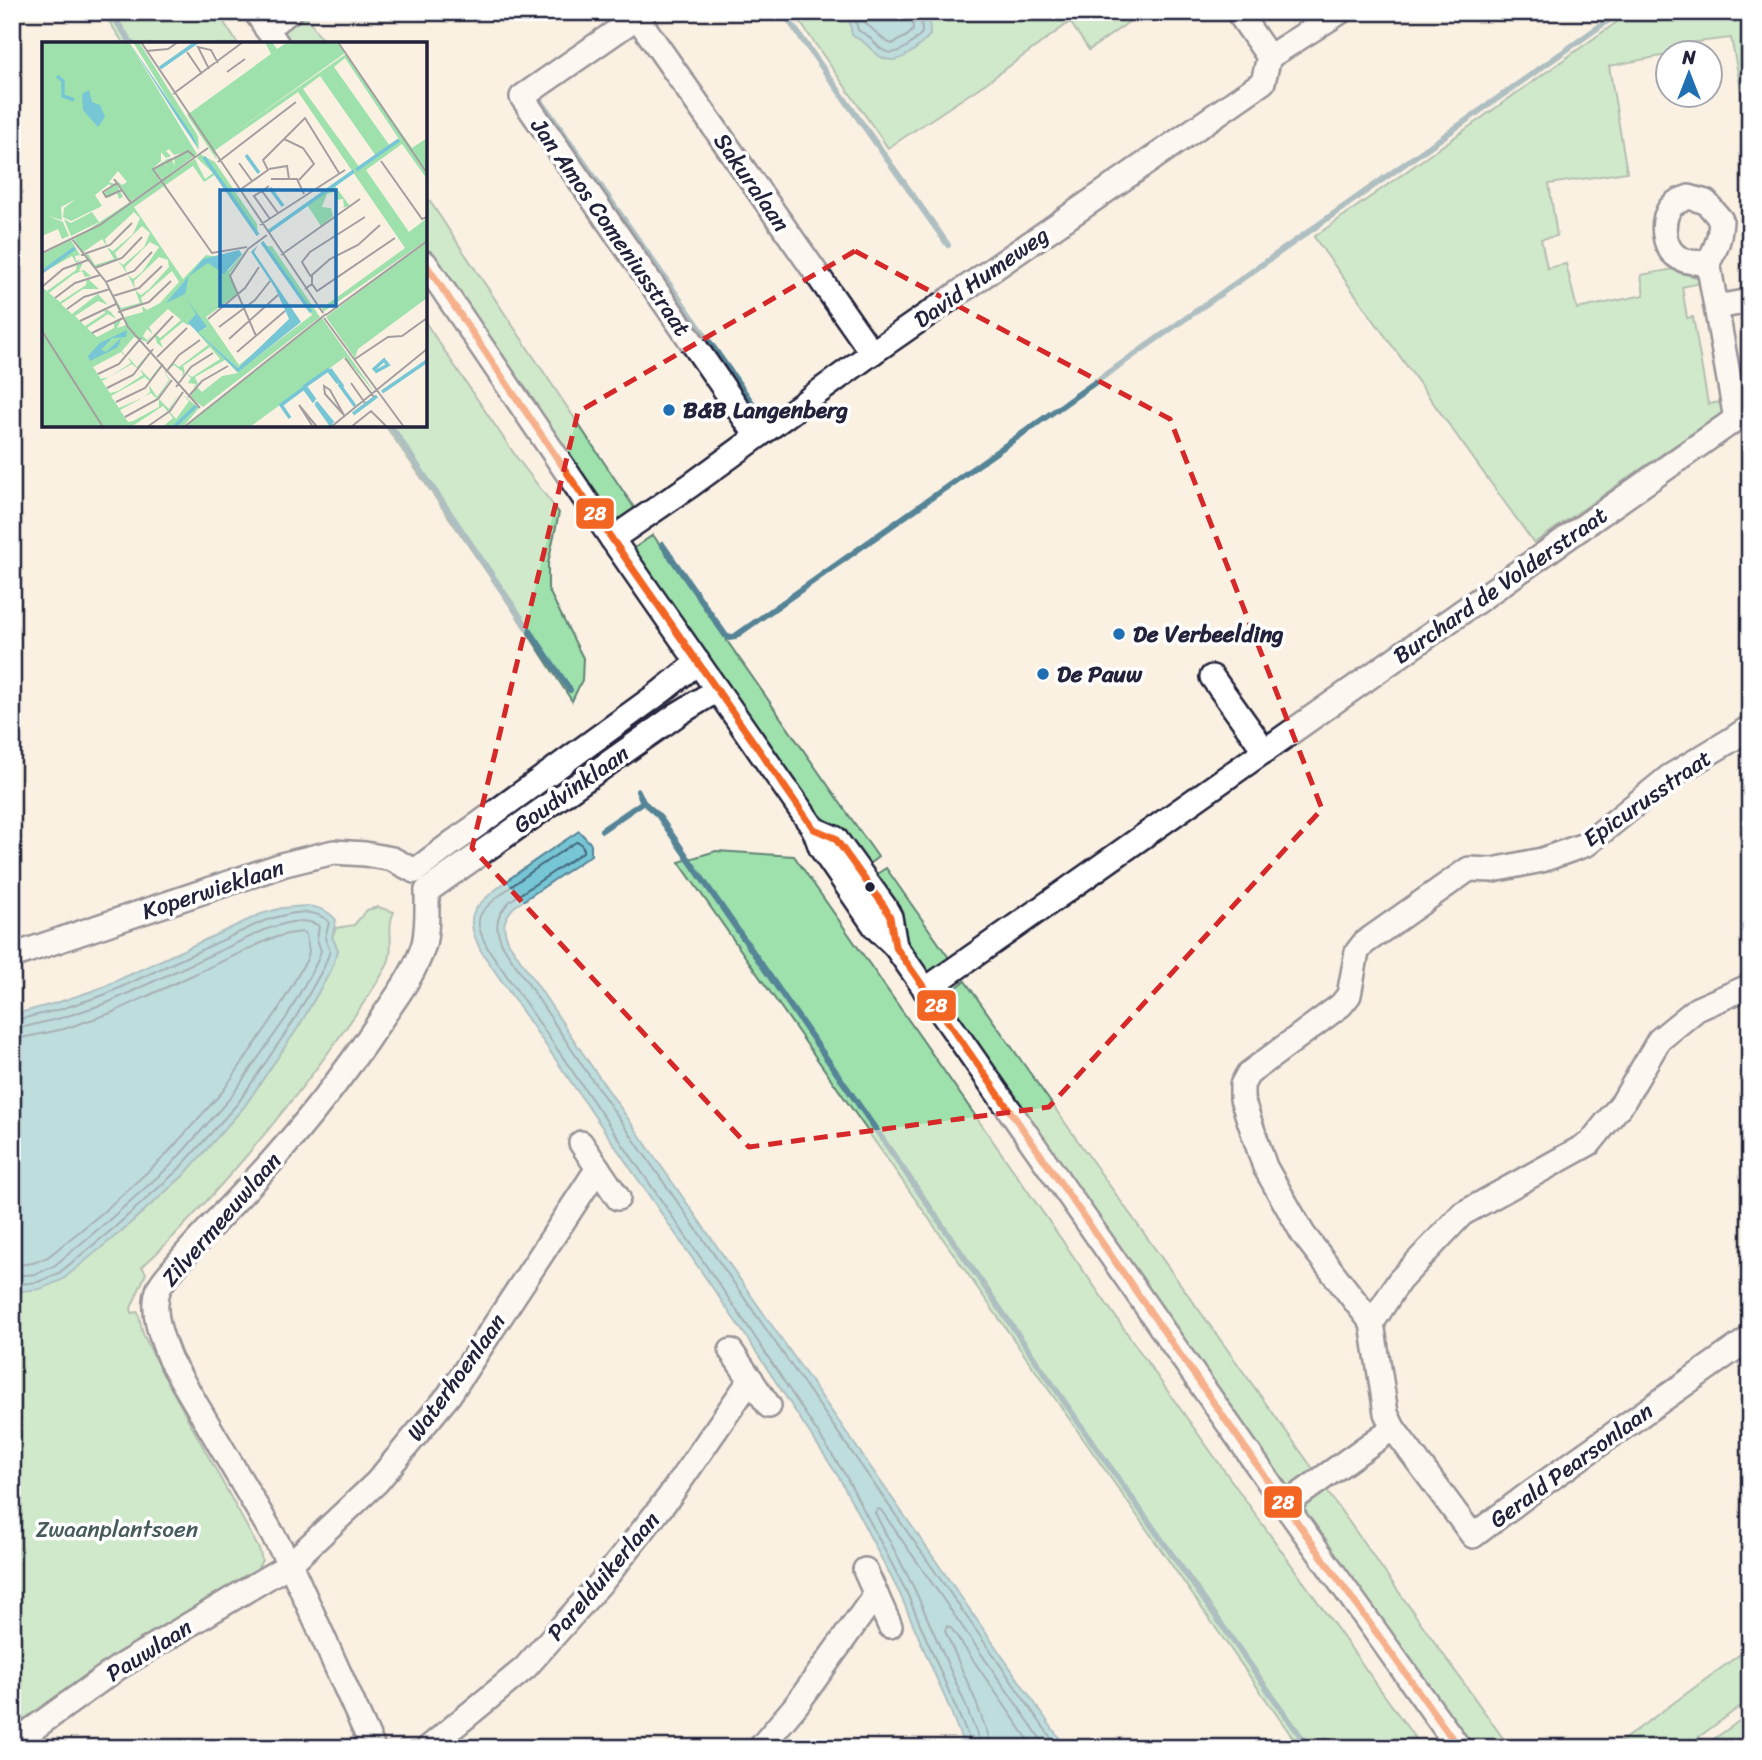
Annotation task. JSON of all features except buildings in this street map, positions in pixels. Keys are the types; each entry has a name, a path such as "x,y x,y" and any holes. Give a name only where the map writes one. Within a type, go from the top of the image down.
{"street":[{"path":"266,28 289,12"},
{"path":"1238,12 1269,57 1340,12"},
{"name":"Sakuralaan","path":"640,15 872,353"},
{"name":"Jan Amos Comeniusstraat","path":"640,15 522,97 757,436"},
{"name":"David Humeweg","path":"612,539 872,353 1263,82 1269,57"},
{"name":"Burchard de Volderstraat","path":"925,990 1743,414 1708,262"},
{"path":"427,266 612,539 814,829 821,848 876,928 895,946 1284,1504 1459,1748"},
{"path":"1717,307 1750,301"},
{"name":"Goudvinklaan","path":"421,881 452,843 698,662"},
{"path":"1212,677 1265,751"},
{"name":"Goudvinklaan","path":"421,881 717,690"},
{"name":"Epicurusstraat","path":"1372,1323 1303,1234 1265,1167 1242,1100 1241,1085 1248,1074 1341,1005 1349,995 1357,952 1364,943 1469,869 1493,870 1542,860 1587,844 1669,777 1750,727"},
{"name":"Koperwieklaan","path":"12,956 285,864 334,852 392,859 421,881"},
{"name":"Zilvermeeuwlaan","path":"373,1748 290,1564 170,1360 160,1335 155,1302 159,1287 194,1244 266,1169 314,1112 400,992 424,944 427,922 421,881"},
{"path":"1284,1504 1393,1428 1386,1413 1372,1323 1399,1281 1462,1214 1590,1143 1623,1102 1659,1040 1697,1009 1750,986"},
{"path":"581,1143 618,1198"},
{"name":"Waterhoenlaan","path":"290,1564 377,1482 449,1395 598,1168"},
{"name":"Gerald Pearsonlaan","path":"1393,1428 1473,1536 1750,1339"},
{"path":"732,1351 769,1406"},
{"name":"Parelduikerlaan","path":"428,1748 525,1668 606,1577 669,1497 751,1379"},
{"name":"Pauwlaan","path":"12,1744 119,1667 290,1564"},
{"path":"865,1570 890,1626"},
{"path":"760,1748 797,1704 876,1594"}],"highlighted area":[{"path":"855,251 1170,419 1322,809 1049,1107 749,1147 472,848 578,412"}],"green space":[{"path":"103,12 217,12 237,42 123,42"},
{"path":"793,12 1143,12 1089,50 1070,22 986,83 888,148"},
{"path":"1631,12 1750,12 1750,135 1731,38 1654,38 1654,57 1609,66 1627,172 1549,184 1557,236 1541,239 1547,268 1566,264 1577,309 1644,295 1641,275 1674,269 1699,279 1700,283 1682,287 1687,318 1693,317 1708,404 1722,402 1723,412 1534,543 1314,237"},
{"path":"306,16 324,42 287,42 281,34"},
{"path":"427,197 637,512 617,527 427,250"},
{"path":"427,325 517,458 559,513 548,563 548,589 583,658 582,680 572,701 386,427 427,427"},
{"path":"653,535 878,857 865,867 841,833 808,804 633,549"},
{"path":"716,851 794,856 1159,1379 1422,1748 1300,1748 679,862"},
{"path":"886,868 949,958 925,974 913,957 896,914 872,877"},
{"name":"Zwaanplantsoen","path":"378,907 394,912 390,925 390,953 380,978 305,1084 248,1154 142,1267 146,1273 131,1308 132,1313 138,1312 143,1334 155,1359 259,1549 262,1560 256,1571 61,1693 12,1729 12,1117 117,1235 183,1176 244,1107 299,1026 331,970 338,950 332,937 336,928 354,925 367,910"},
{"path":"965,981 1316,1473 1297,1486 1280,1484 941,999"},
{"path":"1324,1487 1510,1748 1470,1748 1303,1517 1307,1500"},
{"path":"1750,1647 1750,1699 1684,1748 1612,1748"},
{"path":"1750,1713 1750,1748 1702,1748"}],"water":[{"path":"864,12 926,12 930,35 915,50 902,57 889,60 883,58 852,35 849,18 852,13 857,16"},
{"path":"579,831 591,844 591,855 514,907 504,924 509,943 590,1064 1066,1748 965,1748 900,1594 840,1479 745,1335 481,951 472,923 478,906 504,883"},
{"path":"305,906 322,910 336,920 332,937 338,950 331,970 299,1026 244,1107 183,1176 62,1280 40,1289 12,1292 12,1015 101,988 261,914 282,908"}],"waterway":[{"path":"110,12 131,42"},
{"path":"783,12 948,245"},
{"path":"662,544 726,636 734,637 1620,12"},
{"path":"541,101 755,407"},
{"path":"391,427 570,690"},
{"path":"638,791 643,802 658,815 1093,1443 1309,1748"},
{"path":"602,830 643,802"}],"transit line":[{"name":"28","path":"427,266 612,539 814,829 835,838 884,906 890,917 895,946 1285,1505 1459,1748"}],"place":[{"name":"B&B Langenberg","path":"669,410"},
{"name":"De Verbeelding","path":"1119,634"},
{"name":"De Pauw","path":"1043,674"}]}
